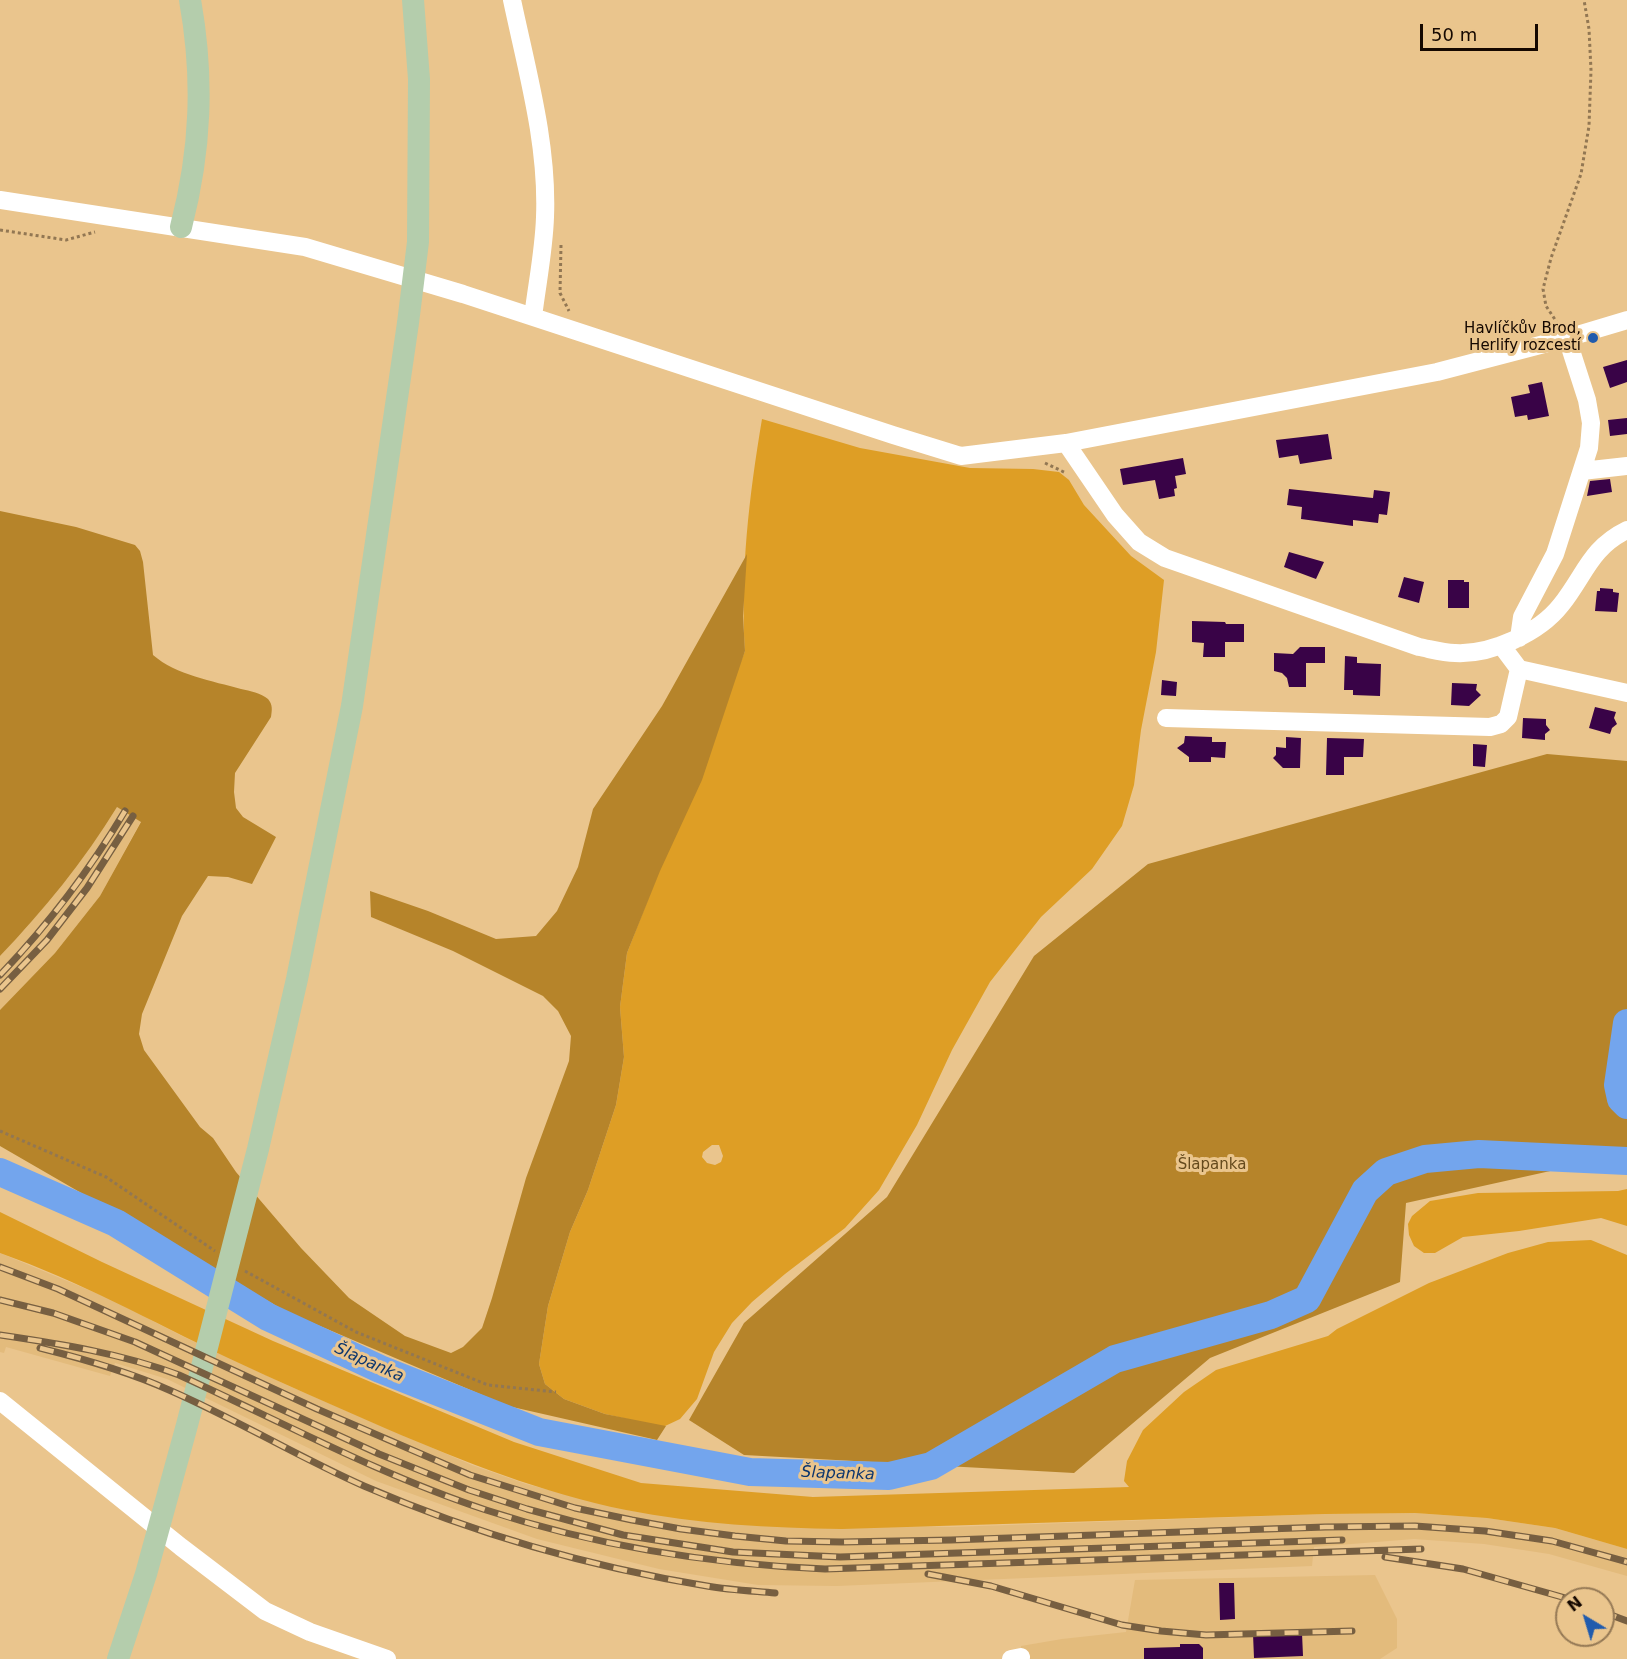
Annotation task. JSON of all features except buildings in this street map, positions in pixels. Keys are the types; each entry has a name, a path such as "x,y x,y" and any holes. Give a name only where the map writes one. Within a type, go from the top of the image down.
{"main road":[{"path":"181,226 192,185 199,118 197,52 190,0"},
{"path":"116,1659 146,1574 188,1425 258,1149 297,979 352,706 418,242 419,79 413,0"}],"street":[{"path":"512,0 540,135 544,175 545,217 533,317"},
{"path":"0,200 181,226 305,247 463,294 961,456 1066,443 1437,372 1627,320"},
{"path":"1519,638 1522,617 1555,554 1589,448 1591,423 1587,400 1567,338"},
{"path":"1066,443 1115,515 1139,542 1165,558 1419,646 1455,653 1502,645 1519,638 1543,622 1561,606 1601,546 1627,530"},
{"path":"1582,471 1627,466"},
{"path":"1502,645 1520,669 1627,693"},
{"path":"1166,718 1490,727 1501,724 1508,717 1520,669"},
{"path":"0,1401 181,1547 265,1611 310,1632 387,1659"}],"path":[{"path":"1567,338 1546,306 1543,289 1551,258 1581,174 1589,126 1591,70 1589,29 1584,0"},
{"path":"0,230 66,240 97,232"},
{"path":"0,1131 106,1177 218,1253"},
{"path":"237,1266 356,1332 488,1385 556,1392"}],"shaded area":[{"path":"762,419 860,448 970,468 1033,469 1059,472 1069,480 1084,505 1131,556 1164,580 1156,652 1141,730 1134,785 1122,826 1092,869 1041,917 990,982 952,1050 917,1125 879,1190 845,1228 785,1274 752,1302 732,1323 714,1352 697,1399 680,1419 663,1427 605,1414 564,1399 545,1384 539,1364 548,1306 570,1232 588,1190 616,1105 624,1057 620,1007 627,953 745,651 745,564","holes":["712,1145 719,1145 723,1156 721,1162 715,1165 707,1163 702,1157 703,1152"]},
{"path":"117,807 141,821 100,896 55,953 0,1010 0,956 26,928 69,874"},
{"path":"1627,1189 1627,1226 1601,1218 1463,1237 1435,1253 1424,1253 1414,1246 1409,1235 1408,1224 1412,1216 1430,1201 1478,1193"},
{"path":"0,1212 273,1341 514,1442 641,1483 813,1497 1129,1487 1124,1481 1127,1461 1143,1430 1184,1392 1216,1370 1328,1336 1337,1329 1429,1283 1508,1253 1548,1242 1591,1240 1627,1255 1627,1549 1555,1528 1487,1518 1415,1513 842,1529 734,1524 680,1519 626,1510 534,1486 416,1441 246,1366 86,1289 0,1253"},
{"path":"0,1253 108,1298 184,1337 289,1386 472,1465 526,1484 627,1510 709,1522 951,1527 1415,1513 1487,1518 1555,1528 1627,1549 1627,1576 1549,1554 1484,1544 1414,1539 1314,1547 1312,1566 837,1586 758,1585 659,1569 537,1539 376,1481 167,1379 115,1363 110,1376 6,1347 4,1353 0,1352"},
{"path":"1375,1575 1397,1619 1397,1648 1380,1659 1021,1659 1021,1646 1126,1632 1135,1580"}],"green space":[{"path":"0,511 76,527 135,545 140,551 143,562 153,655 173,668 207,680 255,692 270,701 271,717 235,773 234,792 236,808 243,817 276,837 252,884 228,877 208,876 182,916 142,1014 139,1034 144,1050 200,1127 213,1138 236,1172 301,1248 349,1298 405,1336 451,1353 463,1347 482,1328 526,1178 569,1061 571,1036 558,1011 543,996 453,951 371,917 370,891 428,911 496,939 536,936 557,911 578,867 593,809 662,706 747,554 743,616 745,651 702,780 660,871 627,953 620,1007 624,1057 616,1105 588,1190 570,1232 548,1306 539,1364 545,1384 564,1399 605,1414 666,1426 657,1440 508,1406 287,1312 0,1146 0,1010 55,953 100,896 141,822 117,807 91,847 62,885 0,956"},
{"path":"1547,754 1627,761 1627,1154 1406,1203 1400,1282 1210,1358 1074,1473 744,1455 689,1420 744,1323 887,1197 1034,956 1148,864"}],"waterway":[{"name":"Šlapanka","path":"1627,1023 1618,1085 1621,1099 1627,1105"},
{"name":"Šlapanka","path":"0,1172 116,1223 268,1317 380,1369 539,1432 750,1472 889,1476 931,1466 1115,1359 1271,1315 1307,1299 1365,1191 1386,1172 1425,1159 1479,1154 1627,1161"}],"railway":[{"path":"0,975 67,897 125,811"},
{"path":"0,989 47,940 87,888 133,816"},
{"path":"0,1267 58,1289 317,1409 470,1475 575,1508 681,1529 786,1541 842,1542 1415,1526 1485,1531 1552,1541 1627,1562"},
{"path":"0,1300 53,1313 135,1342 379,1454 469,1490 527,1509 623,1535 733,1552 840,1557 1342,1540"},
{"path":"0,1335 113,1355 157,1367 179,1375 408,1481 486,1510 569,1534 696,1558 825,1569 1421,1549"},
{"path":"40,1348 105,1366 153,1383 194,1401 364,1486 447,1519 533,1546 619,1569 716,1587 775,1593"},
{"path":"1385,1557 1463,1569 1555,1595"},
{"path":"928,1574 991,1586 1122,1625 1161,1631 1206,1635 1352,1631"},
{"path":"1615,1616 1627,1621"}],"place":[{"name":"Havlíčkův Brod, Herlify rozcestí","path":"1593,338"}]}
